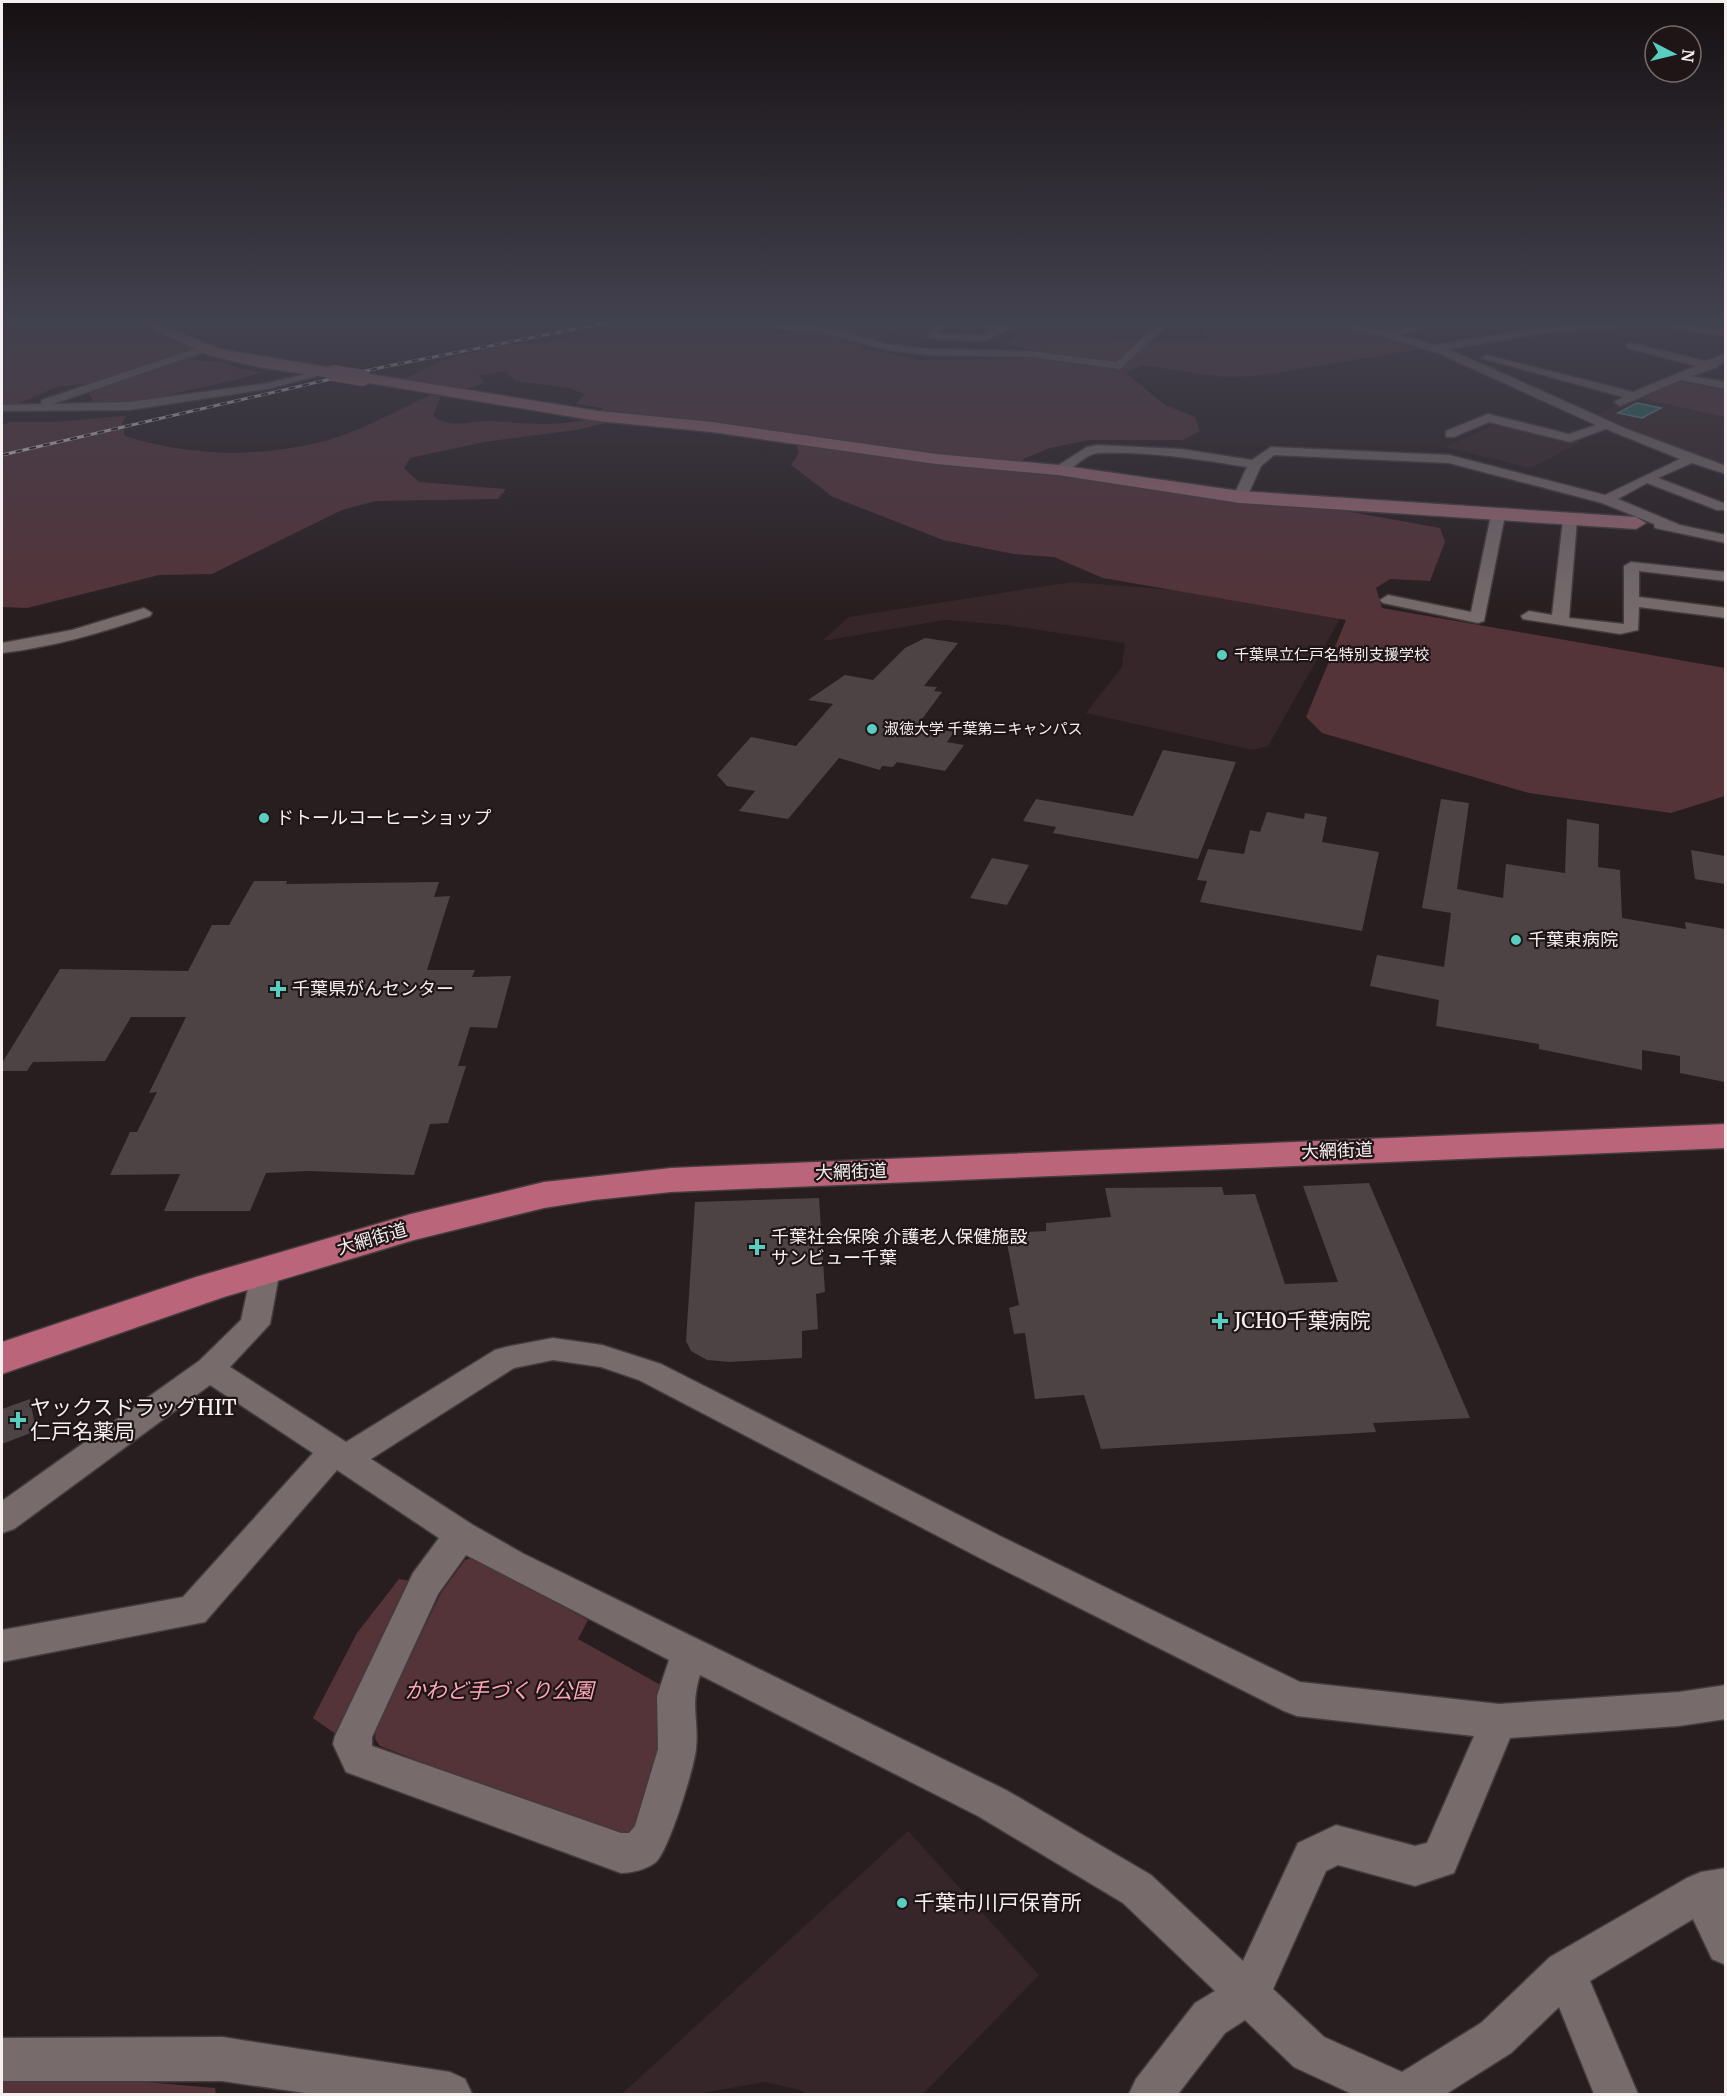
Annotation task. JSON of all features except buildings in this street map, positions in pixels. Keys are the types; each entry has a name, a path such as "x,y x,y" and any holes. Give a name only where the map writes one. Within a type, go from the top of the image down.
{"main road":[{"name":"大網街道","path":"2,1358 266,1270 411,1227 544,1196 616,1185 671,1180 1725,1136"}],"street":[{"path":"648,421 712,427 936,459 1058,470 1240,497 1636,523 1674,527 1725,539"},
{"path":"1450,435 1480,421"},
{"path":"1503,421 1570,438 1606,425"},
{"path":"1596,421 1690,459 1725,470"},
{"path":"1058,470 1090,450 1097,449 1181,453 1255,464"},
{"path":"1240,497 1255,464 1271,451 1449,459 1607,500 1674,527"},
{"path":"1607,500 1690,459"},
{"path":"1647,480 1724,506"},
{"path":"1707,514 1724,506"},
{"path":"1478,618 1497,515"},
{"path":"1561,621 1570,520"},
{"path":"1529,616 1628,629 1632,627 1631,566 1725,577"},
{"path":"1388,600 1499,623"},
{"path":"1632,602 1725,613"},
{"path":"2,648 94,632 144,613"},
{"path":"2,1519 210,1369 255,1324 266,1270"},
{"path":"2,1646 193,1611 339,1455 507,1358 553,1349 602,1356 650,1372 990,1548 1297,1699 1499,1721 1679,1709 1725,1701"},
{"path":"210,1369 461,1535 512,1564 992,1803 1137,1889 1309,2052 1400,2094"},
{"path":"461,1535 425,1584 354,1736 354,1752 367,1763 621,1853 638,1852 645,1846 652,1834 677,1749 675,1696 690,1652"},
{"path":"1150,2094 1210,2018 1249,1994 1312,1857 1336,1845 1415,1866 1440,1859 1499,1721"},
{"path":"1407,2094 1496,2037 1565,1972 1713,1890 1725,1945"},
{"path":"1565,1972 1616,2094"},
{"path":"2,2060 222,2059 450,2094"}],"shaded area":[{"path":"1604,421 1725,421 1725,468"},
{"path":"1501,422 1581,442 1531,468 1445,447"},
{"name":"千葉県立仁戸名特別支援学校","path":"1072,582 1200,592 1341,617 1268,746 1253,750 1086,713 1122,667 1125,643 1006,625 945,620 822,641 849,617"},
{"name":"千葉市川戸保育所","path":"908,1831 1039,1975 923,2094 806,2094 800,2090 765,2082 696,2094 622,2094"}],"green space":[{"path":"123,421 125,436 149,443 198,451 247,452 271,451 320,442 376,421 442,421 448,423 492,421 550,424 578,421 1196,421 1200,431 1183,440 1089,440 1050,448 1025,458 1015,467 1324,507 1440,528 1445,542 1430,581 1390,579 1376,588 1382,608 1725,668 1725,796 1671,813 1529,793 1322,733 1306,717 1346,620 1103,578 1054,557 1014,554 943,540 833,497 791,465 799,453 794,436 610,422 576,430 484,442 410,458 404,468 419,482 506,489 498,499 376,501 342,510 212,574 159,575 27,608 2,607 2,425 10,422"},
{"name":"かわど手づくり公園","path":"471,1558 588,1620 578,1639 666,1688 665,1744 637,1830 618,1838 380,1746 375,1739 376,1727 441,1593 465,1560"},
{"path":"399,1579 417,1582 344,1740 313,1718 357,1633"},
{"path":"19,2071 215,2088 216,2094 2,2094 2,2072"}],"railway":[{"path":"2,455 150,421"}],"place":[{"name":"千葉県立仁戸名特別支援学校","path":"1222,655"},
{"name":"淑徳大学 千葉第ニキャンパス","path":"872,729"},
{"name":"ドトールコーヒーショップ","path":"264,818"},
{"name":"千葉東病院","path":"1516,940"},
{"name":"千葉県がんセンター","path":"278,989"},
{"name":"千葉社会保険 介護老人保健施設 サンビュー千葉","path":"757,1247"},
{"name":"JCHO千葉病院","path":"1220,1321"},
{"name":"ヤックスドラッグHIT 仁戸名薬局","path":"18,1420"},
{"name":"千葉市川戸保育所","path":"902,1903"}]}
